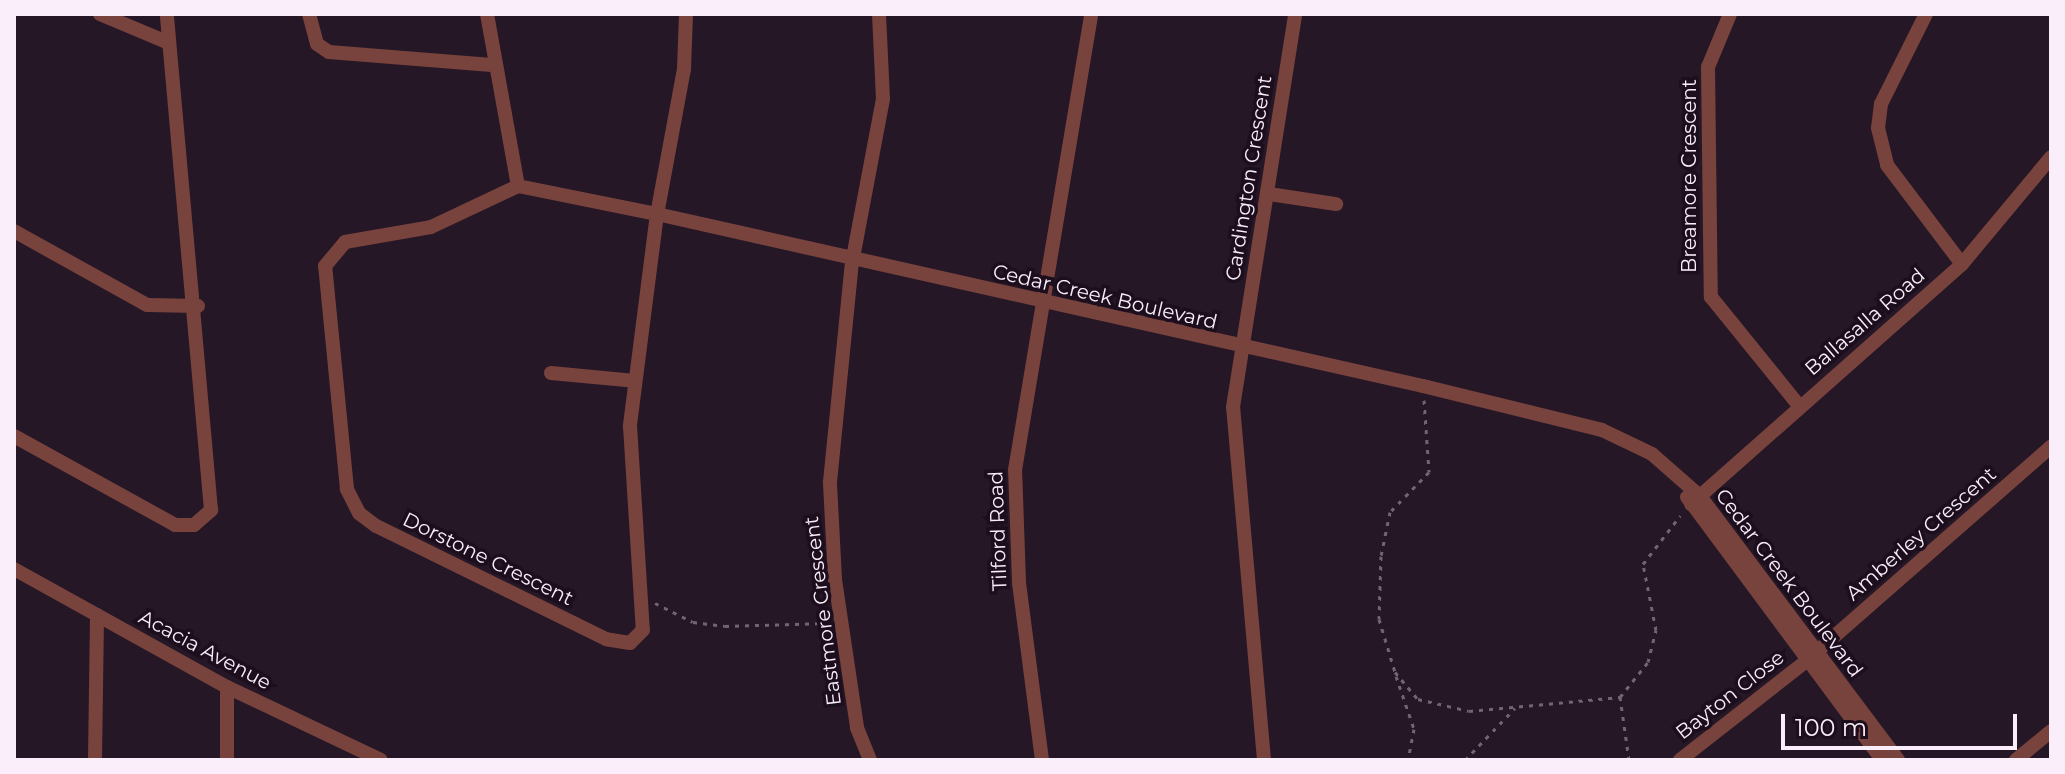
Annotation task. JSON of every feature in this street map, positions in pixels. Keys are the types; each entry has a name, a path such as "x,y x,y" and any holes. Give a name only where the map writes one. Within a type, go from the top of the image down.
{"street":[{"path":"100,14 169,43"},
{"path":"14,436 175,525 202,522 212,503 198,306 167,14"},
{"path":"309,14 317,44 329,52 491,65"},
{"path":"487,14 491,65 518,186"},
{"name":"Dorstone Crescent","path":"518,186 431,227 357,237 329,256 323,276 347,489 359,513 376,526 606,639 635,642 645,622 629,464 635,381 657,214 684,69 686,14"},
{"name":"Eastmore Crescent","path":"870,760 857,727 841,621 831,454 852,263 883,99 879,14"},
{"path":"1040,302 1091,14"},
{"name":"Cardington Crescent","path":"1241,348 1269,194 1295,14"},
{"name":"Breamore Crescent","path":"1730,14 1708,67 1711,297 1800,407"},
{"path":"1926,14 1881,104 1878,128 1887,165 1962,264"},
{"name":"Ballasalla Road","path":"1695,500 1962,264 2051,157"},
{"name":"Cedar Creek Boulevard","path":"518,186 657,214 852,263 1423,386 1573,422 1629,442 1673,472 1882,760"},
{"path":"1269,194 1336,204"},
{"path":"14,231 147,305 198,306"},
{"name":"Tilford Road","path":"1040,302 1017,443 1015,512 1042,760"},
{"path":"1241,348 1234,478 1264,760"},
{"path":"551,373 635,381"},
{"name":"Amberley Crescent","path":"1810,657 2051,447"},
{"name":"Acacia Avenue","path":"14,569 227,687 364,756 381,760"},
{"path":"95,760 97,615"},
{"name":"Cedar Creek Boulevard","path":"1810,657 1898,760"},
{"name":"Bayton Close","path":"1680,760 1810,657"},
{"path":"227,687 227,760"},
{"path":"2016,760 2051,731"}],"path":[{"path":"1408,760 1414,729 1379,619 1381,556 1390,512 1429,472 1423,386"},
{"path":"1395,672 1418,699 1469,711 1620,697 1648,662 1656,630 1643,564 1695,500"},
{"path":"644,596 693,622 788,628 841,621"},
{"path":"1620,697 1629,760"},
{"path":"1465,760 1515,708"}]}
